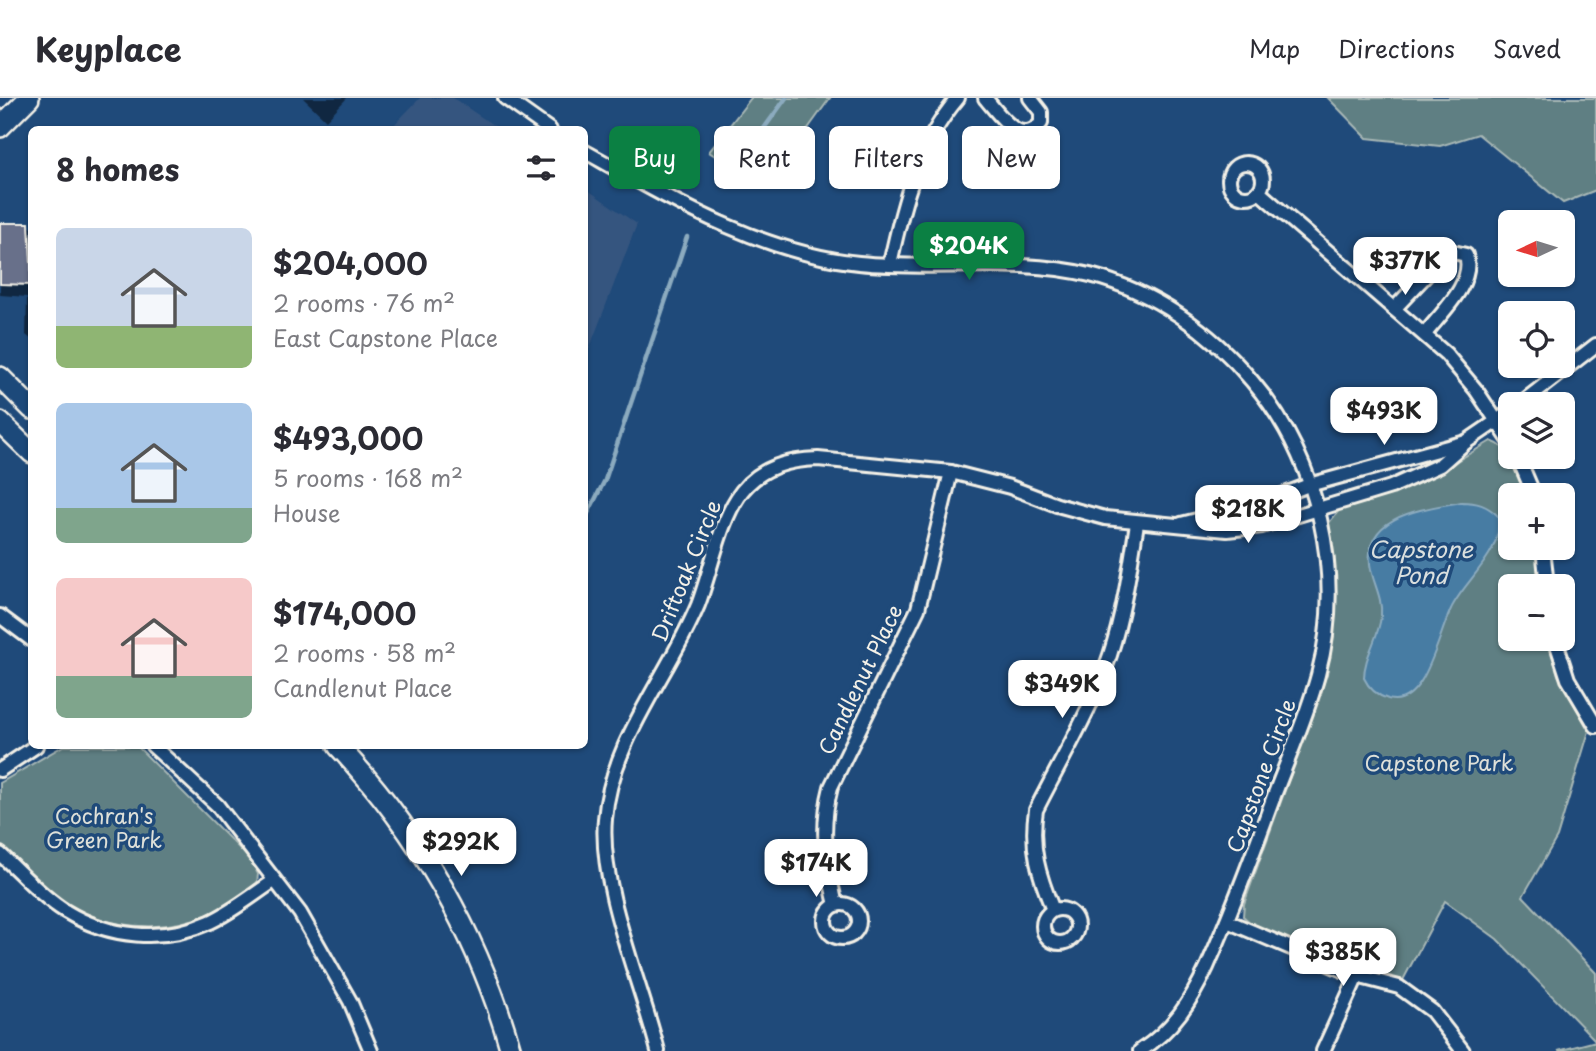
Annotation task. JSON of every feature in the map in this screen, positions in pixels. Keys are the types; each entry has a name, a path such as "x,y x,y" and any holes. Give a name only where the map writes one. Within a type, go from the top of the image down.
{"street":[{"path":"0,127 29,98"},
{"path":"505,98 544,126"},
{"path":"890,264 902,208 916,166 943,115 958,98"},
{"path":"985,98 1014,131 1025,134 1035,131 1041,123 1041,111 1030,98"},
{"name":"Capstone Circle","path":"588,153 699,212 757,239 820,257 890,264 1058,268 1112,281 1161,304 1213,339 1256,385 1275,411 1295,448 1318,511 1329,586 1327,633 1319,674 1227,921 1192,999 1174,1022 1140,1051"},
{"path":"1259,192 1425,334 1457,366 1498,422 1466,442"},
{"path":"1394,309 1438,259 1449,251 1466,255 1469,266 1466,278 1425,334"},
{"path":"1535,392 1596,345"},
{"path":"0,377 28,406"},
{"path":"0,422 28,449"},
{"name":"Driftoak Circle","path":"1172,527 1253,506 1309,485 1466,442"},
{"name":"Driftoak Circle","path":"658,1051 616,907 608,869 605,818 620,763 698,605 731,512 742,491 765,471 798,460 882,464 951,472 1010,487 1081,513 1137,523 1227,530 1262,526 1391,487 1426,472 1452,456 1466,442"},
{"name":"Candlenut Place","path":"836,905 824,850 826,809 831,787 918,609 951,472"},
{"path":"1053,910 1037,871 1033,831 1036,810 1100,682 1110,654 1129,576 1137,523"},
{"path":"0,616 28,637"},
{"path":"1559,651 1568,679 1596,726"},
{"path":"0,770 32,749"},
{"path":"156,749 217,805 300,913 326,956 367,1050"},
{"path":"341,749 383,798 454,905 477,952 510,1051"},
{"path":"0,854 66,912 103,928 126,934 170,934 189,930 213,921 274,881"},
{"path":"1227,921 1357,975 1399,987 1419,999 1444,1023 1463,1051"},
{"path":"1323,1051 1357,975"}],"shaded area":[{"path":"420,98 453,98 495,126 393,126"},
{"path":"588,190 637,224 588,352"}],"green space":[{"path":"751,98 830,98 810,126 729,126"},
{"path":"1328,98 1596,98 1596,190 1563,203 1478,134 1440,146 1367,138"},
{"name":"Capstone Park","path":"1491,441 1498,444 1498,469 1517,469 1522,483 1498,483 1498,560 1538,560 1540,574 1498,574 1498,651 1551,651 1558,675 1589,731 1557,837 1523,896 1596,973 1596,1041 1497,939 1445,901 1402,982 1267,931 1253,925 1243,916 1244,904 1327,674 1336,598 1329,523 1341,508 1426,479"},
{"name":"Cochran's Green Park","path":"58,749 140,749 249,858 258,874 257,883 233,901 180,923 126,925 99,918 72,907 47,890 0,846 0,783"},
{"path":"1596,1041 1596,1051 1558,1051"}],"water":[{"name":"Capstone Pond","path":"1461,502 1490,509 1498,516 1496,541 1484,563 1453,605 1422,680 1412,692 1401,699 1388,699 1376,693 1364,678 1366,662 1378,632 1381,616 1370,564 1371,547 1377,534 1387,524 1400,517"}],"building":[{"path":"0,223 28,223 28,285 0,284"}],"waterway":[{"path":"766,126 786,98"},
{"path":"588,513 605,480 687,237"}]}
